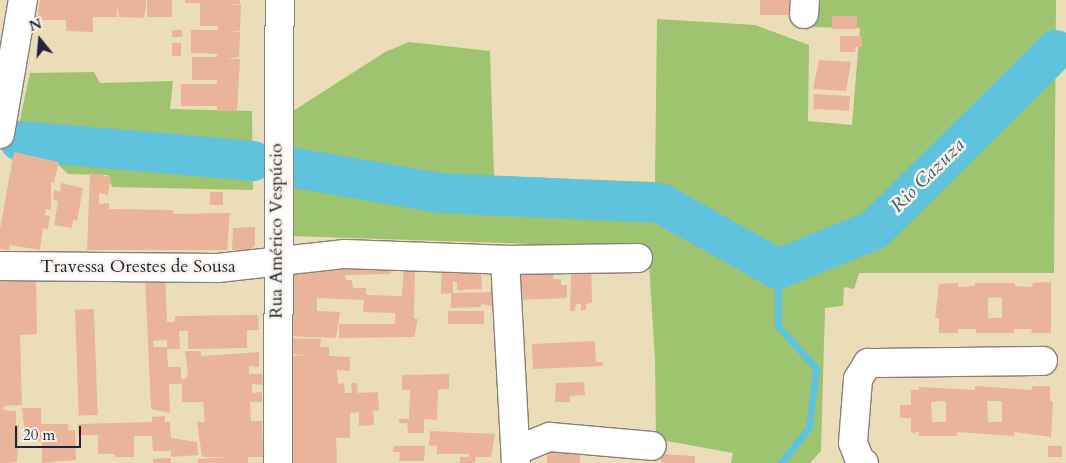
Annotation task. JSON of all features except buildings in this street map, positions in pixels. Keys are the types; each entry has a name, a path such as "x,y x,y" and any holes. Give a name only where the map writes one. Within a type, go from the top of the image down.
{"street":[{"path":"0,134 23,0"},
{"name":"Rua Américo Vespúcio","path":"278,463 276,262 280,0"},
{"name":"Travessa Orestes de Sousa","path":"0,266 218,268 345,254 505,260 638,258"},
{"path":"505,260 516,456 550,437 652,446"},
{"path":"864,463 860,461 854,443 858,379 868,363 1044,361"}],"green space":[{"path":"808,0 1056,0 1054,273 859,273 854,289 844,287 843,306 825,308 821,451 810,463 731,463 733,453 656,439 655,360 648,248 291,236 293,111 385,52 409,42 490,51 494,176 655,182 657,19 755,25 809,45 808,121 852,125 860,28 807,27"},
{"path":"94,72 100,83 173,81 170,109 252,111 253,190 112,187 108,175 68,174 52,159 13,152 30,73"}],"waterway":[{"name":"Rio Cazuza","path":"289,167 439,193 660,203 778,269 874,230 1056,50"},
{"path":"20,141 253,161"},
{"path":"778,269 778,326 816,368 809,427 781,463"}]}
